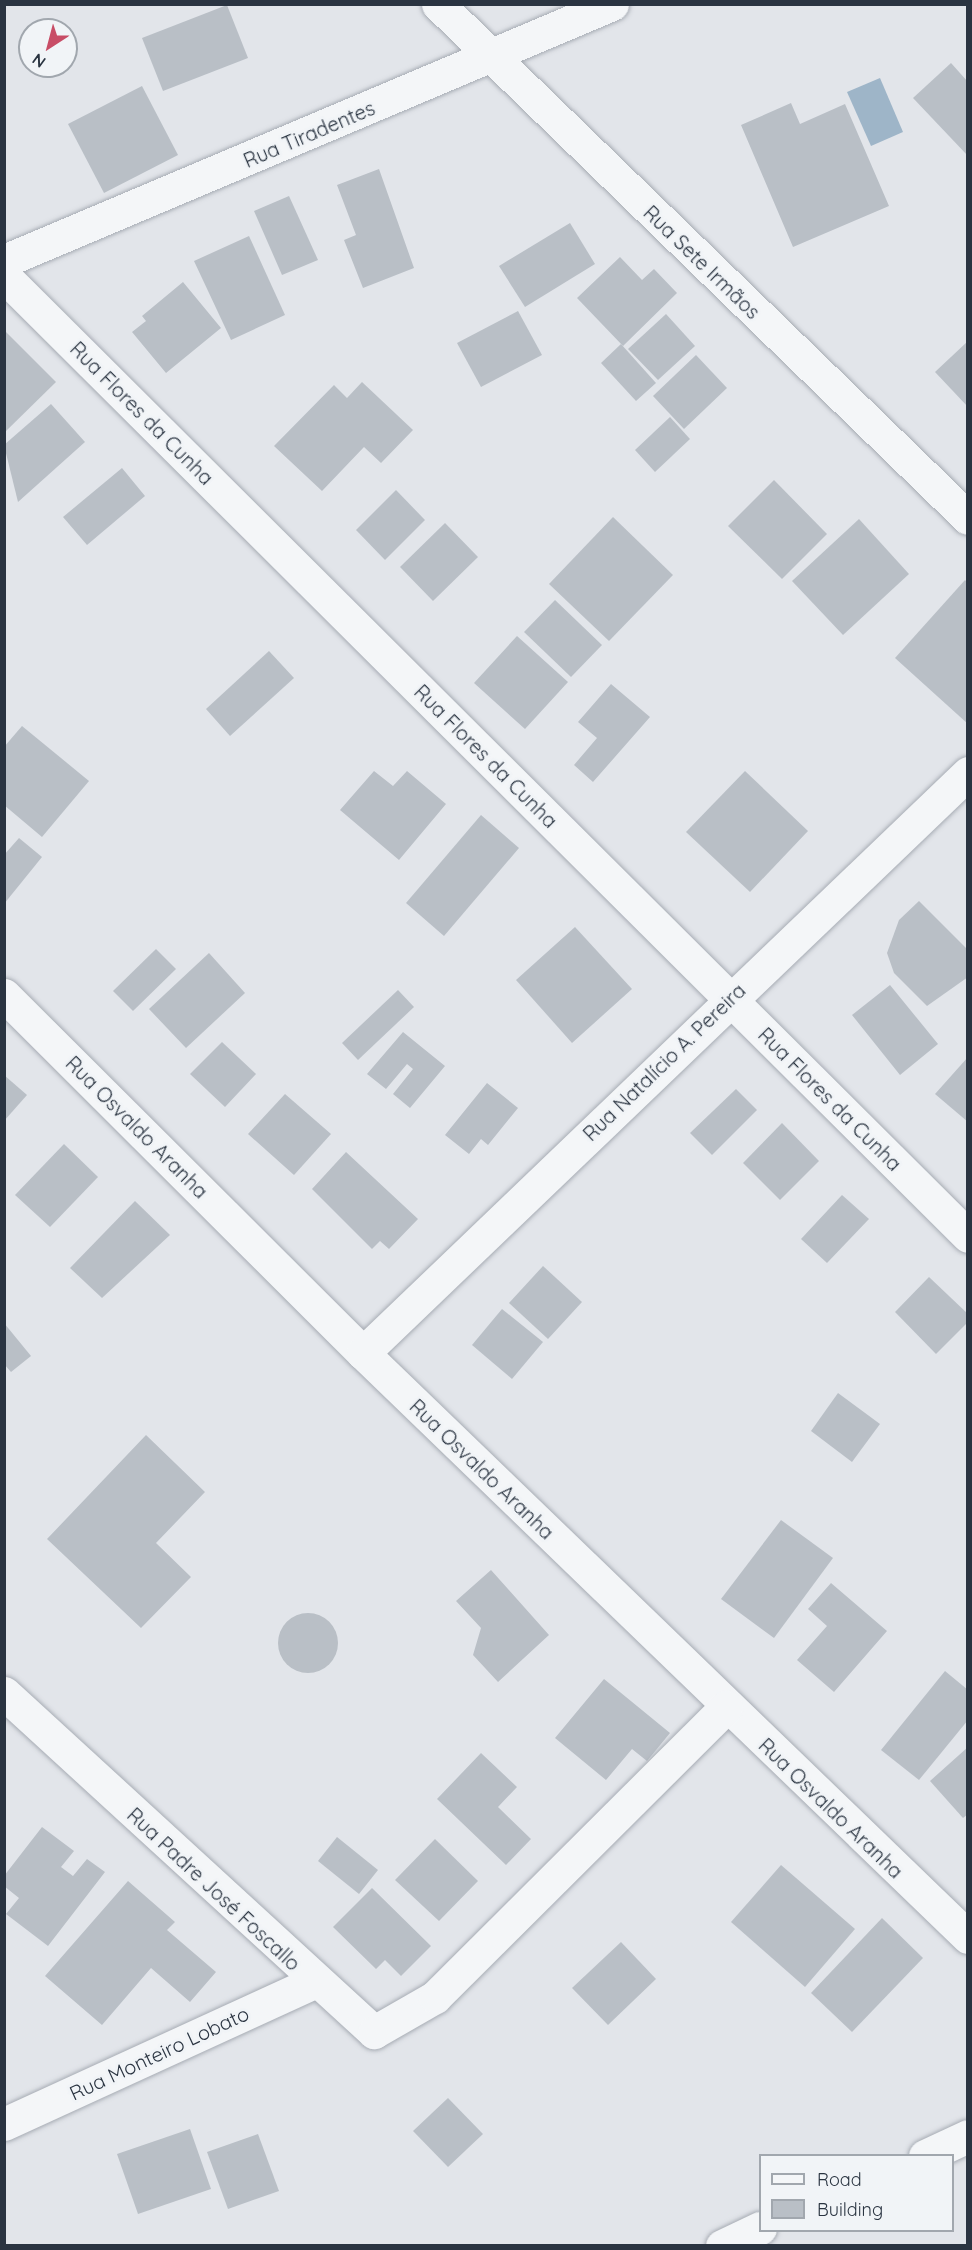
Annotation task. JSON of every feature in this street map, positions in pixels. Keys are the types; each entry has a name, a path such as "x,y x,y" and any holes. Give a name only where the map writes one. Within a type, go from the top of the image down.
{"street":[{"name":"Rua Sete Irmãos","path":"438,4 968,518"},
{"name":"Rua Tiradentes","path":"4,261 492,58 612,4"},
{"name":"Rua Flores da Cunha","path":"4,276 968,1236"},
{"name":"Rua Natalício A. Pereira","path":"363,1353 968,773"},
{"name":"Rua Osvaldo Aranha","path":"4,994 363,1353 726,1707 968,1937"},
{"name":"Rua Padre José Foscallo","path":"4,1693 314,1982 374,2032 435,1997 726,1707"},
{"name":"Rua Monteiro Lobato","path":"4,2124 314,1982"},
{"path":"928,2154 968,2136"},
{"path":"722,2246 759,2228"}],"water":[{"path":"880,78 903,132 871,146 847,92"}],"building":[{"path":"227,5 248,58 163,91 142,38"},
{"path":"951,63 968,82 968,156 913,98"},
{"path":"142,86 178,155 104,193 68,124"},
{"path":"791,103 800,124 845,104 889,206 793,247 741,125"},
{"path":"379,169 414,268 363,288 344,240 356,235 337,185"},
{"path":"289,196 318,260 282,275 254,211"},
{"path":"570,223 595,264 525,307 499,266"},
{"path":"249,236 285,315 231,340 194,261"},
{"path":"620,257 642,280 654,269 677,293 623,346 577,298"},
{"path":"183,282 221,328 166,373 132,332 146,321 142,316"},
{"path":"518,311 542,355 481,387 457,343"},
{"path":"666,314 695,346 658,380 628,349"},
{"path":"4,330 56,382 4,433"},
{"path":"968,341 968,407 935,372"},
{"path":"621,344 656,383 636,401 601,363"},
{"path":"696,355 727,388 684,429 653,396"},
{"path":"362,382 413,430 381,463 364,447 322,491 274,446 334,385 347,398"},
{"path":"51,404 85,442 18,502 4,445"},
{"path":"670,417 690,439 655,472 635,450"},
{"path":"122,468 145,496 87,545 63,517"},
{"path":"774,480 827,534 782,579 728,526"},
{"path":"396,490 425,520 385,560 356,530"},
{"path":"613,517 673,575 609,641 549,584"},
{"path":"859,519 909,574 843,635 792,581"},
{"path":"445,523 478,557 433,601 400,567"},
{"path":"965,580 968,583 968,724 895,658"},
{"path":"555,600 602,645 571,677 524,632"},
{"path":"517,636 568,682 525,729 474,683"},
{"path":"269,651 294,678 230,736 206,709"},
{"path":"611,684 650,717 593,782 574,765 597,738 578,722"},
{"path":"22,726 89,781 42,837 4,805 4,747"},
{"path":"374,771 393,786 407,771 446,804 399,860 340,810"},
{"path":"745,771 808,831 750,892 686,832"},
{"path":"481,815 519,848 444,936 406,903"},
{"path":"19,838 42,857 4,904 4,855"},
{"path":"919,901 968,950 968,977 927,1006 894,973 887,953 899,920"},
{"path":"575,927 632,989 572,1043 516,980"},
{"path":"156,949 176,969 133,1011 113,991"},
{"path":"209,953 245,993 186,1048 149,1009"},
{"path":"890,985 938,1044 900,1075 852,1015"},
{"path":"398,990 414,1007 358,1060 342,1043"},
{"path":"403,1032 445,1066 410,1108 393,1094 413,1069 407,1064 386,1089 367,1074"},
{"path":"222,1042 256,1074 225,1107 190,1074"},
{"path":"968,1057 968,1122 935,1094"},
{"path":"4,1075 27,1095 4,1121"},
{"path":"487,1083 518,1108 488,1145 481,1139 469,1154 445,1135"},
{"path":"736,1089 757,1110 712,1155 690,1133"},
{"path":"285,1094 331,1134 294,1175 248,1134"},
{"path":"782,1123 819,1161 780,1200 743,1163"},
{"path":"64,1144 98,1177 50,1227 15,1195"},
{"path":"346,1152 418,1219 389,1249 380,1241 372,1249 312,1189"},
{"path":"842,1195 869,1219 827,1263 801,1239"},
{"path":"135,1201 170,1235 102,1298 70,1268"},
{"path":"543,1266 582,1302 548,1339 509,1303"},
{"path":"929,1277 968,1314 968,1322 936,1354 895,1312"},
{"path":"502,1309 543,1342 512,1379 472,1345"},
{"path":"4,1323 31,1356 11,1372 4,1364"},
{"path":"838,1393 880,1424 852,1462 811,1431"},
{"path":"146,1435 205,1492 156,1543 191,1577 141,1628 47,1539"},
{"path":"781,1520 833,1558 774,1638 721,1599"},
{"path":"491,1570 549,1635 498,1682 473,1655 481,1628 456,1601"},
{"path":"831,1583 887,1631 834,1692 797,1660 827,1626 808,1609"},
{"path":"302,1613 314,1613 330,1621 336,1631 338,1643 336,1655 330,1665 314,1673 302,1673 286,1665 278,1649 278,1637 286,1621"},
{"path":"945,1671 968,1690 968,1720 919,1780 881,1750"},
{"path":"604,1679 670,1733 647,1761 632,1749 606,1780 555,1738"},
{"path":"968,1747 968,1814 963,1818 930,1781"},
{"path":"481,1753 517,1787 498,1807 531,1839 506,1865 437,1799"},
{"path":"42,1827 74,1851 61,1867 73,1876 87,1859 105,1872 48,1946 6,1914 19,1898 4,1886 4,1876"},
{"path":"337,1837 378,1870 359,1894 318,1861"},
{"path":"435,1839 478,1881 439,1921 395,1880"},
{"path":"781,1865 855,1929 805,1987 731,1922"},
{"path":"128,1881 175,1922 167,1930 216,1972 190,2002 151,1968 102,2025 45,1976"},
{"path":"372,1888 431,1946 401,1976 385,1960 376,1969 333,1927"},
{"path":"882,1918 923,1958 852,2032 811,1993"},
{"path":"621,1942 656,1979 608,2025 572,1988"},
{"path":"448,2098 483,2134 448,2167 413,2131"},
{"path":"190,2129 211,2189 138,2214 117,2154"},
{"path":"258,2134 279,2191 228,2209 207,2152"}]}
